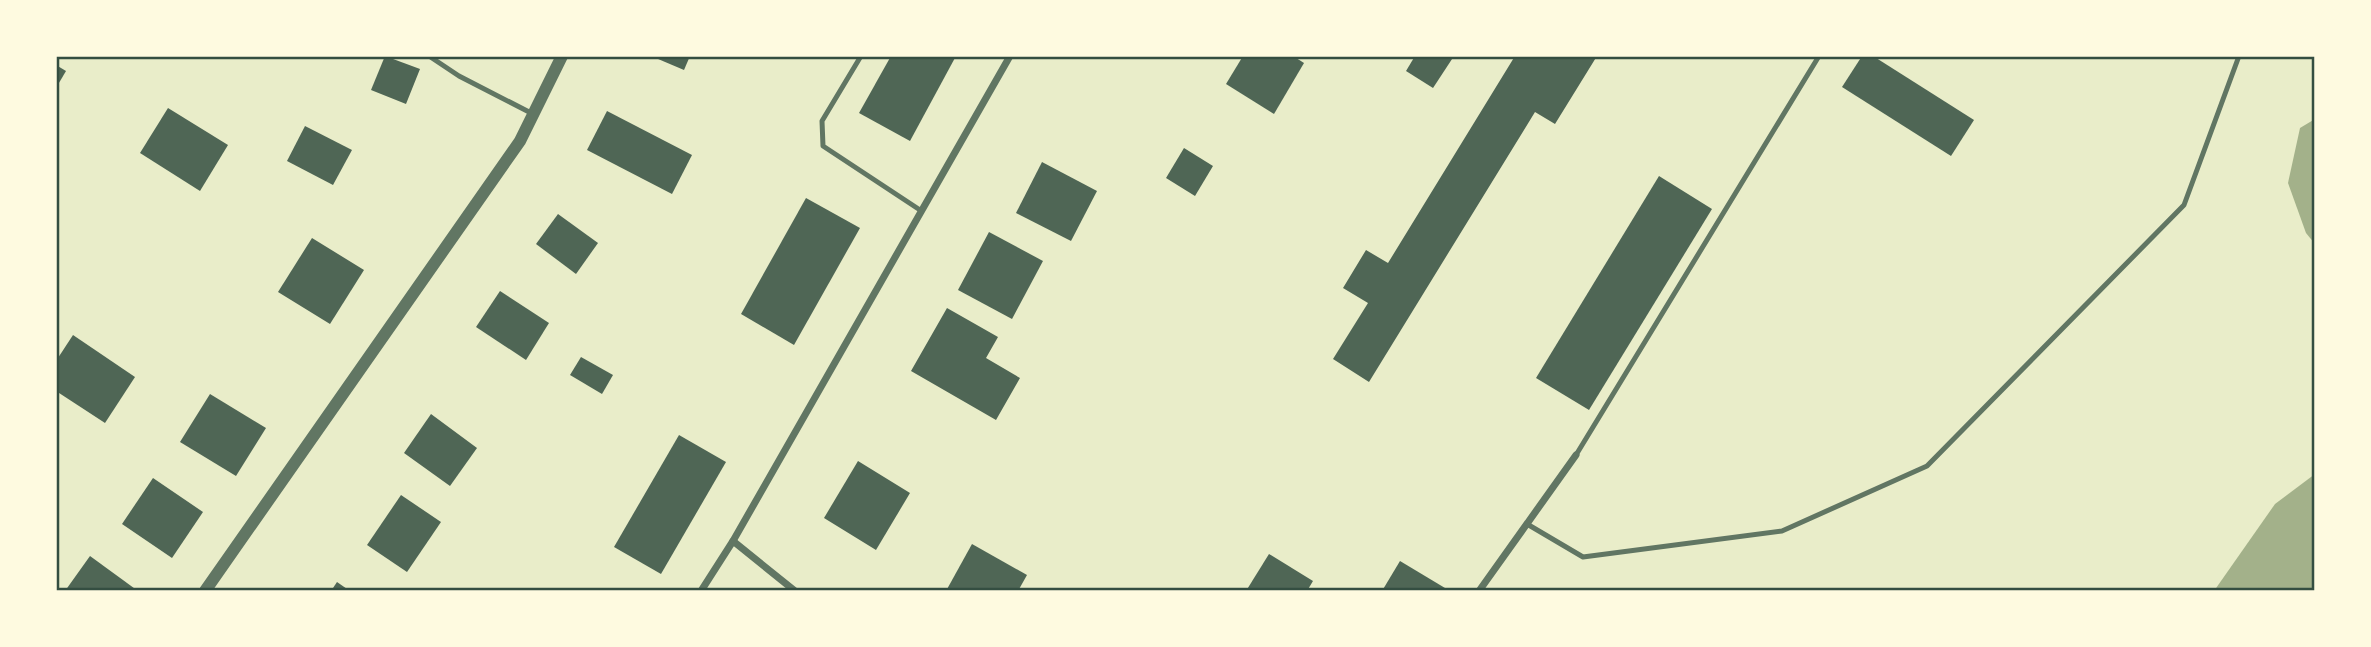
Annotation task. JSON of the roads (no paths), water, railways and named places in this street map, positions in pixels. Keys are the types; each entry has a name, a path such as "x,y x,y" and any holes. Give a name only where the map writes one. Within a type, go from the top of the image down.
{"street":[{"path":"205,591 520,141 562,56"},
{"path":"701,591 733,541 1010,56"},
{"path":"1479,591 1576,454"},
{"path":"733,541 795,591"}],"lane":[{"path":"429,56 460,76 533,114"},
{"path":"861,56 822,121 823,146 920,210"},
{"path":"1576,454 1819,56"},
{"path":"1527,524 1583,557 1782,531 1927,466 2184,205 2239,56"}]}
